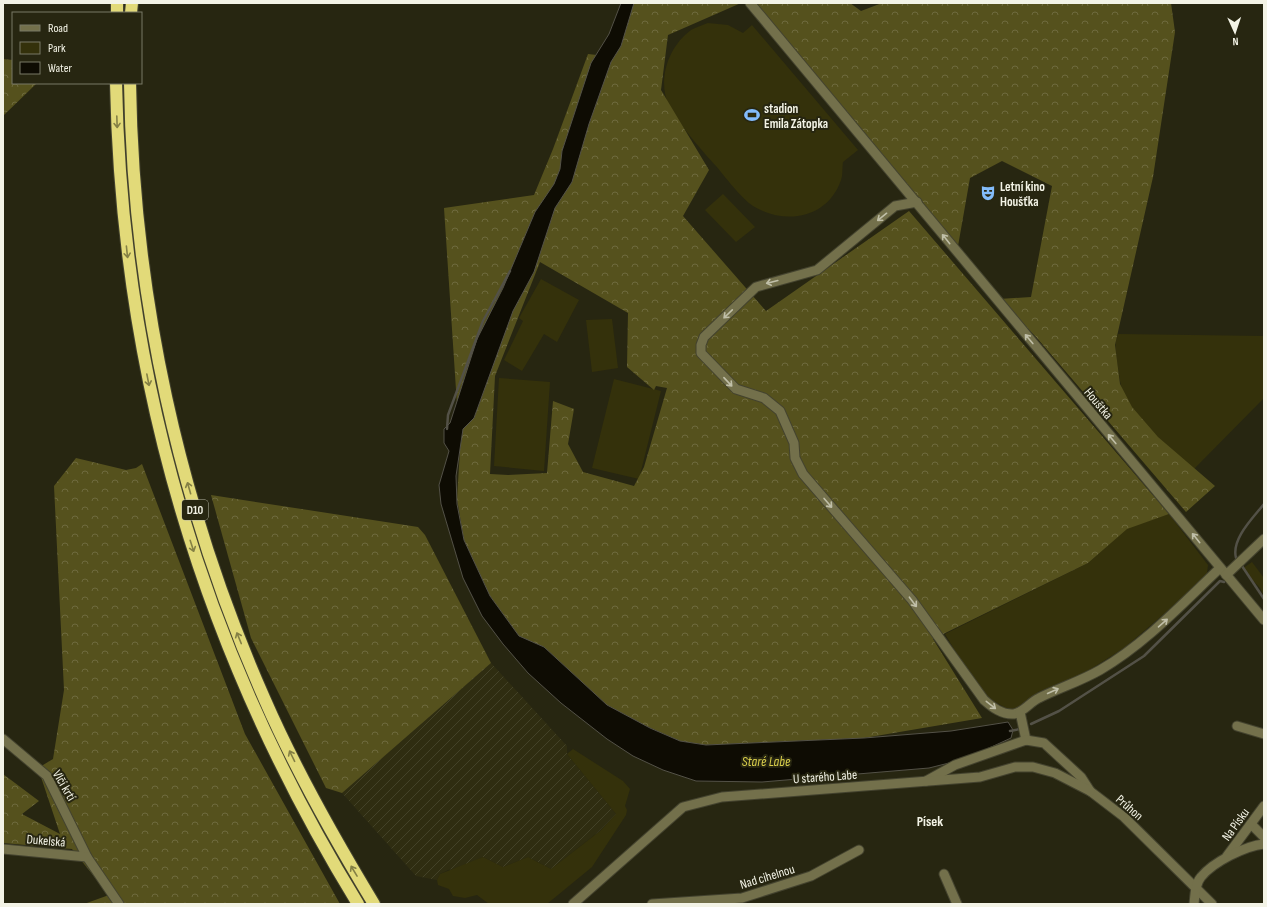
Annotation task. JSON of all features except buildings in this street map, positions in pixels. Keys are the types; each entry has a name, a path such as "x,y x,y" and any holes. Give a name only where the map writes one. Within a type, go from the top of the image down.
{"highway":[{"name":"D10","path":"116,84 121,189 130,275 140,342 154,410 171,479 206,591 254,709 308,818 358,904"},
{"name":"D10","path":"130,84 134,186 144,275 168,408 184,474 202,535 238,636 266,702 319,811 374,904"}],"street":[{"name":"Houštka","path":"750,3 1264,620"},
{"path":"916,202 896,206 817,270 756,287 704,337 701,345 701,353 731,386 742,392 764,398 780,411 794,443 795,458 803,474 912,600 984,700 997,710 1012,714 1020,712 1037,699 1100,670 1146,638 1223,571 1264,539"},
{"path":"923,782 955,765 1026,740 1020,712"},
{"path":"1237,726 1264,734"},
{"name":"Vlčí krtí","path":"3,739 47,776 87,857 119,904"},
{"name":"Průhon","path":"1026,740 1044,743 1081,777 1090,791 1124,817 1212,904"},
{"name":"U starého Labe","path":"573,904 683,807 722,797 980,777 1015,767 1033,767 1055,773 1090,791"},
{"name":"Na Písku","path":"1227,857 1264,806"},
{"path":"1250,824 1264,837"},
{"name":"Na Písku","path":"1196,888 1200,877 1227,857 1253,845 1264,844"},
{"name":"Dukelská","path":"3,850 87,857"},
{"name":"Nad cihelnou","path":"652,904 743,901 811,876 859,850"},
{"path":"944,874 958,904"},
{"path":"1194,904 1196,888"}],"shaded area":[{"path":"491,663 567,746 567,754 616,814 597,833 551,869 528,857 503,867 483,857 462,867 448,870 440,874 437,880 416,876 342,793"}],"green space":[{"path":"632,3 741,3 668,35 661,90 709,170 683,216 766,311 909,211 1169,514 1127,529 1088,563 933,639 982,718 864,738 706,745 680,741 644,725 607,705 544,647 519,637 490,596 464,540 457,499 460,450 444,208 534,195 553,149 588,54 614,57","holes":["540,262 628,313 627,367 654,390 656,386 667,388 644,467 634,486 583,472 568,444 574,409 553,401 547,473 508,475 490,474 495,376"]},
{"path":"745,3 850,3 861,11 882,3 1171,3 1175,32 1153,177 1115,345 1120,384 1132,407 1158,437 1215,486 1186,512 1037,338 999,299 1031,297 1052,186 1002,161 970,178 958,246"},
{"name":"stadion Emila Zátopka","path":"708,23 728,25 743,33 752,25 858,150 843,162 842,178 835,193 826,203 816,210 804,215 792,217 779,216 753,206 734,188 673,113 669,106 664,86 667,65 676,45 683,37 691,30"},
{"path":"3,59 12,60 12,84 36,84 3,116"},
{"path":"723,194 755,227 736,242 705,210"},
{"path":"541,279 579,300 557,342 544,334 522,371 504,360 523,321 519,318"},
{"path":"612,319 618,368 592,372 586,320"},
{"path":"1118,334 1264,336 1264,398 1194,469 1148,428 1132,409 1126,399 1121,385 1117,361 1116,344"},
{"path":"499,378 550,382 544,471 494,466"},
{"path":"614,379 661,391 639,479 592,468"},
{"path":"76,458 126,470 136,468 142,464 245,734 340,904 84,904 109,895 72,849 3,843 3,774 39,801 22,814 60,834 38,768 53,759 64,690 54,486"},
{"path":"211,495 418,527 425,535 491,663 342,793 326,788 251,638"},
{"path":"1169,514 1208,565 1207,573 1177,603 1124,648 1083,674 1038,692 1022,717 981,694 945,634 1088,563 1127,528"},
{"path":"1252,562 1264,578 1264,596 1260,588 1242,569"},
{"path":"573,749 623,781 630,789 625,806 627,810 626,815 592,867 547,904 489,904 477,895 465,898 453,896 449,889 438,885 437,880 440,874 483,857 503,867 528,857 551,869 600,831 616,814 567,754"}],"water":[{"name":"Staré Labe","path":"621,3 634,3 621,46 611,62 589,124 572,182 555,208 534,272 513,311 474,418 463,429 456,476 457,504 464,540 490,596 519,636 544,647 607,705 650,728 680,741 706,745 864,738 951,731 1008,722 1013,730 1011,738 965,759 929,768 762,782 696,781 663,770 633,756 607,739 561,703 528,673 503,644 482,616 463,578 441,504 439,485 449,451 444,443 444,429 450,423 477,339 503,288 535,212 554,184 560,169 562,151 591,63 609,34"}],"waterway":[{"path":"447,429 448,415 483,321 510,271"},
{"path":"1236,558 1235,551 1240,536 1264,504"},
{"path":"1242,566 1264,599"},
{"path":"1031,724 1059,711 1144,656 1220,581 1224,582"},
{"path":"1010,731 1020,729"}],"place":[{"name":"stadion Emila Zátopka","path":"752,115"},
{"name":"Letní kino Houšťka","path":"988,193"}],"district":[{"name":"Písek","path":"930,821"}]}
